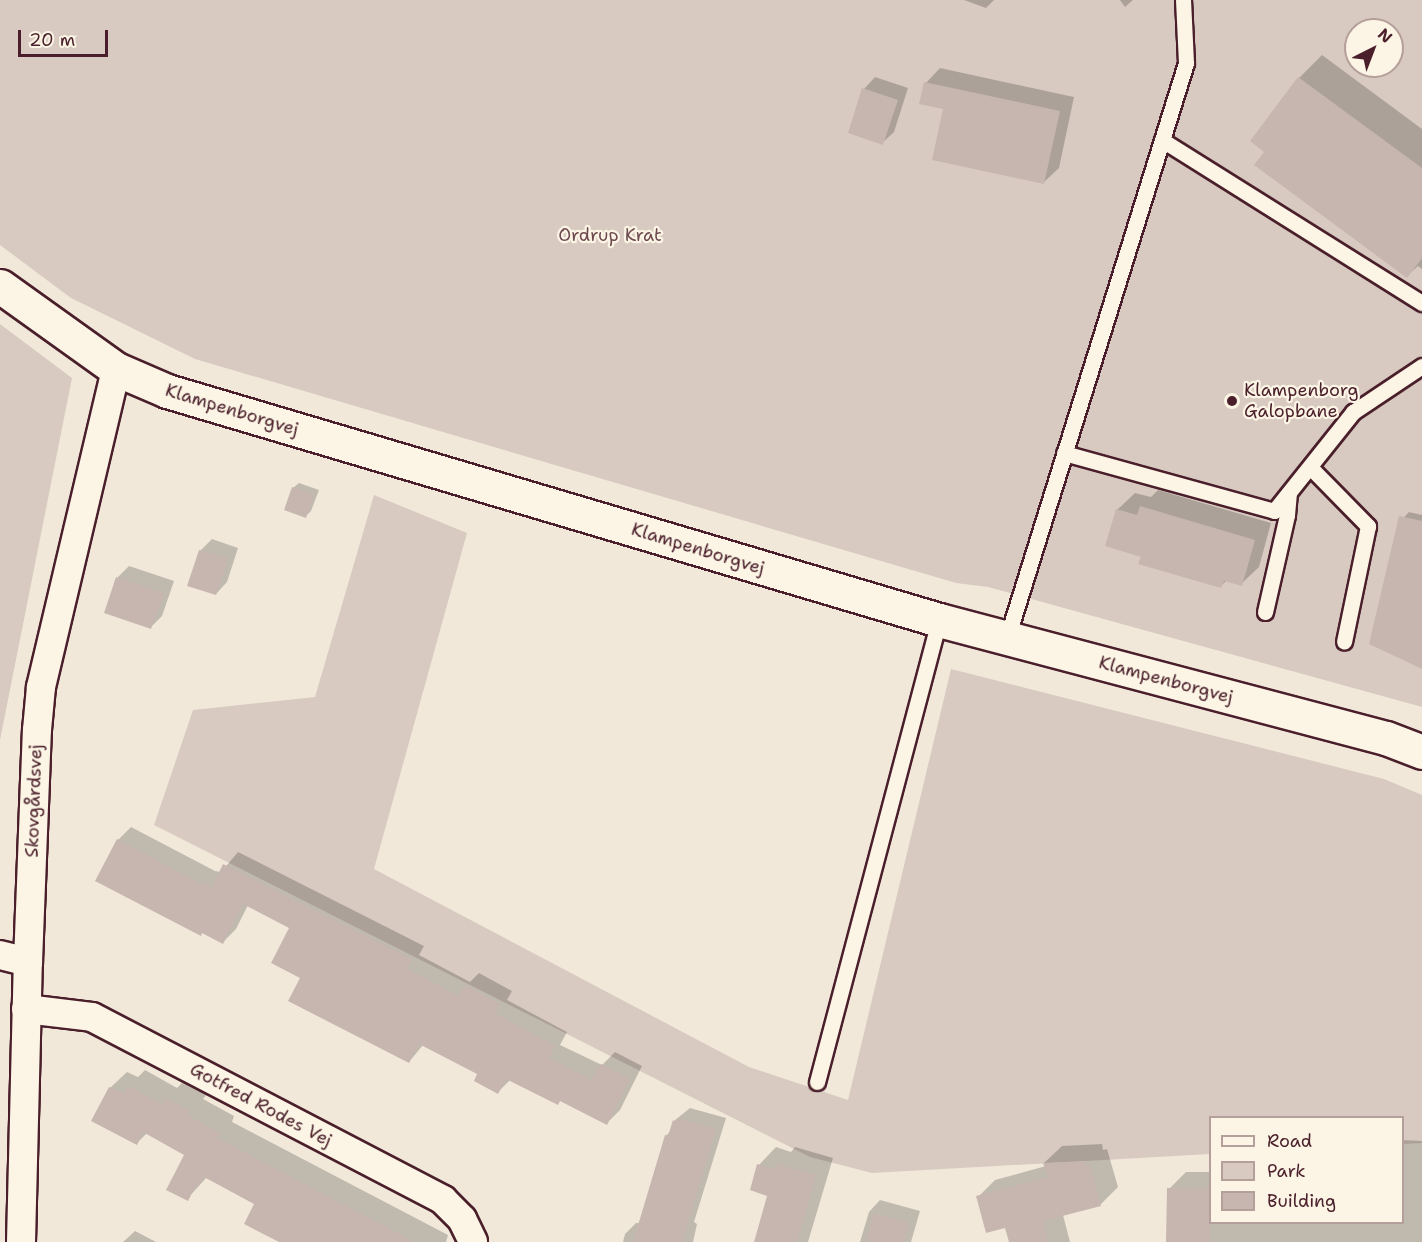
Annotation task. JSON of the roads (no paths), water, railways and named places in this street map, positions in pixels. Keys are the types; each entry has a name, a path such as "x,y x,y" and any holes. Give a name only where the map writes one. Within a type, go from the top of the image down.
{"street":[{"name":"Klampenborgvej","path":"0,286 116,369 167,392 939,620 1386,738 1422,752"},
{"name":"Skovgårdsvej","path":"21,1242 27,962 41,687 116,369"},
{"path":"0,955 27,962"},
{"name":"Gotfred Rodes Vej","path":"26,1009 92,1017 102,1022 442,1200 462,1219 473,1242"}],"lane":[{"path":"1007,638 1186,63 1183,0"},
{"path":"1162,140 1422,303"},
{"path":"1064,453 1274,512 1353,412 1422,366"},
{"path":"1310,467 1368,526 1344,642"},
{"path":"1264,612 1287,515 1289,493"},
{"path":"817,1082 939,620"}],"place":[{"name":"Klampenborg Galopbane","path":"1232,401"}],"park label":[{"name":"Ordrup Krat","path":"610,235"}]}
